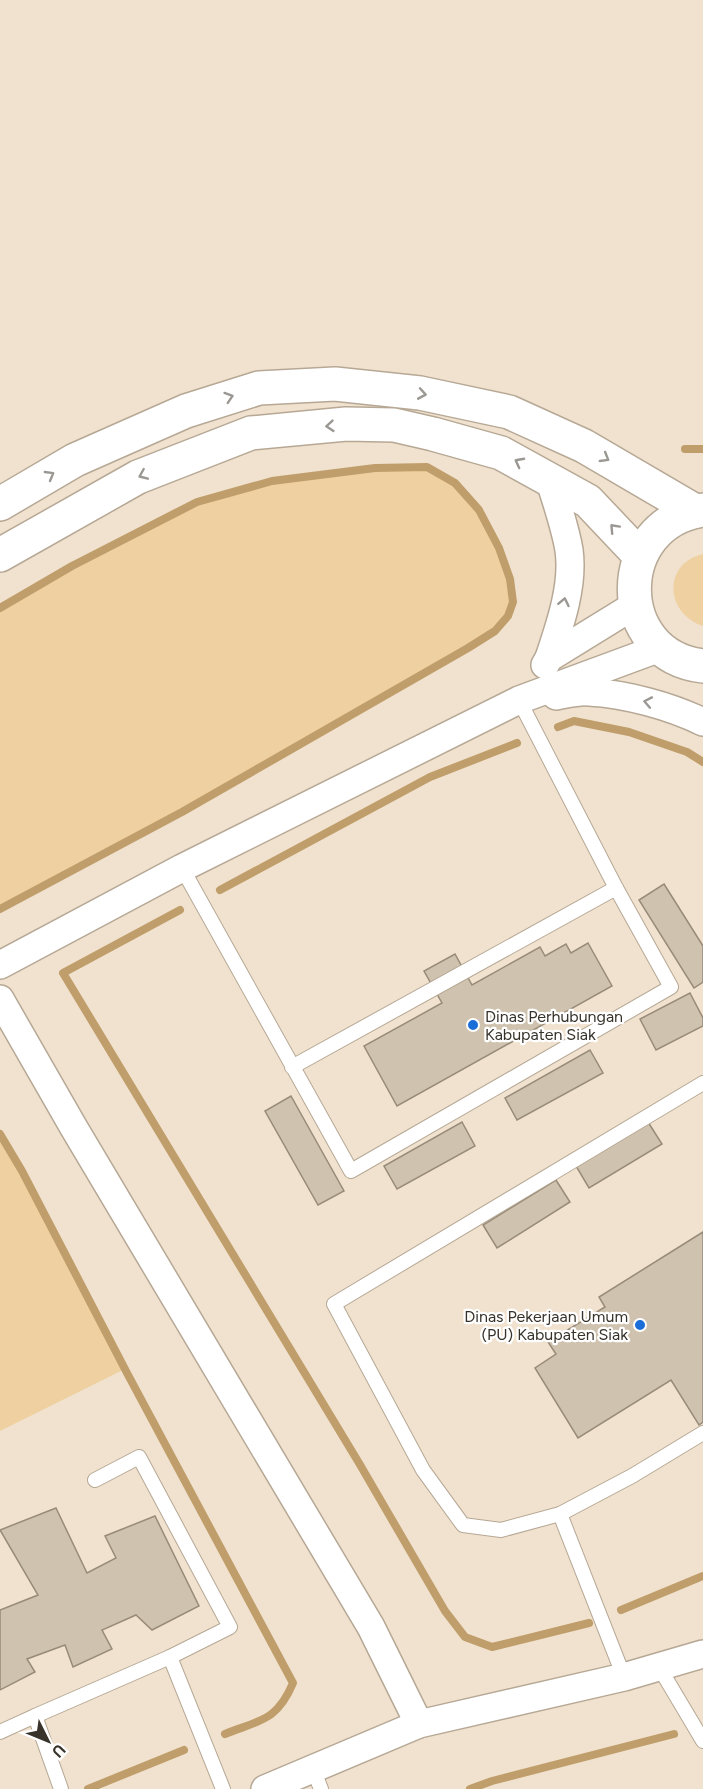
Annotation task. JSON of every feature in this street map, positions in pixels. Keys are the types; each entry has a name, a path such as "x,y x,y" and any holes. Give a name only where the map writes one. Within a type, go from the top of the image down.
{"main road":[{"path":"0,504 75,460 186,411 259,388 335,384 420,393 509,412 584,446 699,511"},
{"path":"0,555 138,477 251,433 346,424 394,425 501,453 588,501 640,556"},
{"path":"699,511 678,517 662,527 649,540 640,556 634,581 635,605 640,621 649,636 660,648 675,658 699,668"}],"street":[{"path":"519,700 549,658 559,627 568,583 569,551 549,478"},
{"path":"549,658 635,605"},
{"path":"0,964 182,868 519,700 660,648"},
{"path":"519,700 588,692 660,705 703,722"},
{"path":"0,999 74,1128 371,1627 419,1724"},
{"path":"265,1789 317,1779 419,1724 624,1677 703,1654"}],"lane":[{"path":"182,868 351,1171 671,987 616,888 519,700"},
{"path":"292,1067 616,888"},
{"path":"703,1083 334,1304 423,1470 463,1525 501,1530 560,1514 632,1476 703,1433"},
{"path":"0,1732 170,1657 230,1627 140,1457 95,1480"},
{"path":"560,1514 624,1677"},
{"path":"170,1657 223,1789"},
{"path":"660,1667 703,1741"},
{"path":"35,1716 61,1789"}],"shaded area":[{"path":"427,467 445,476 465,493 485,521 502,554 512,586 513,605 495,631 182,812 0,909 0,608 72,566 197,502 272,481 375,468"},
{"path":"703,554 703,626 690,620 681,611 675,600 673,588 675,577 681,567 690,559"},
{"path":"0,1134 22,1171 125,1369 0,1431"}],"building":[{"path":"664,884 703,946 703,982 694,988 639,900"},
{"name":"Dinas Perhubungan Kabupaten Siak","path":"588,943 612,986 397,1106 364,1046 442,1003 424,971 455,954 472,985 540,947 545,956 566,944 571,953"},
{"path":"690,993 703,1018 703,1026 656,1050 640,1019"},
{"path":"590,1050 603,1073 517,1120 505,1098"},
{"path":"291,1096 344,1191 318,1205 265,1111"},
{"path":"462,1122 475,1146 397,1189 384,1166"},
{"path":"648,1122 662,1144 589,1188 576,1166"},
{"path":"556,1180 570,1202 497,1248 483,1225"},
{"name":"Dinas Pekerjaan Umum (PU) Kabupaten Siak","path":"703,1232 703,1422 699,1425 671,1380 578,1438 535,1368 556,1354 548,1342 605,1307 599,1297"},
{"path":"56,1508 87,1573 116,1558 105,1536 155,1516 199,1606 152,1630 136,1615 102,1630 112,1649 73,1667 65,1645 27,1659 35,1672 0,1690 0,1610 38,1595 0,1530"}],"waterway":[{"path":"685,449 703,449"},
{"path":"0,608 72,566 197,502 272,481 375,468 427,467 455,483 479,510 499,548 510,579 513,602 508,616 495,631 468,648 182,812 0,909"},
{"path":"558,727 574,721 629,732 687,752 703,762"},
{"path":"220,890 430,777 517,743"},
{"path":"180,910 63,973 359,1463 445,1611 465,1637 492,1647 589,1623"},
{"path":"0,1134 22,1171 293,1683 287,1696 274,1712 258,1722 225,1734"},
{"path":"621,1610 703,1576"},
{"path":"470,1789 492,1781 674,1734"},
{"path":"88,1789 184,1750"}],"place":[{"name":"Dinas Perhubungan Kabupaten Siak","path":"473,1025"},
{"name":"Dinas Pekerjaan Umum (PU) Kabupaten Siak","path":"640,1325"}]}
